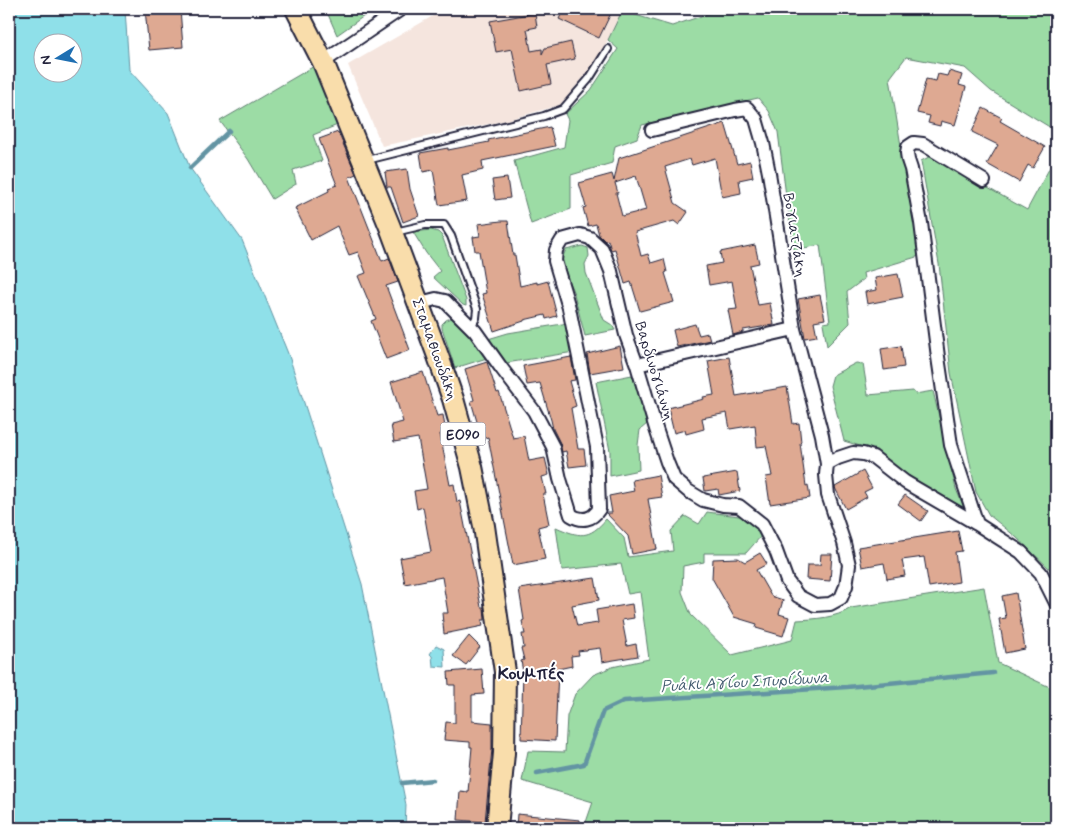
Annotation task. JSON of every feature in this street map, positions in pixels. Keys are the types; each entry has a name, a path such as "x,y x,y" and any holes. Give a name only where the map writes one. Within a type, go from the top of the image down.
{"main road":[{"name":"Σταμαθιουδάκη","path":"296,9 323,62 392,233 453,398 472,467 484,526 506,672 504,753 497,828"}],"street":[{"path":"323,62 401,9"},
{"name":"Βογιατζάκη","path":"652,130 747,108 756,119 770,173 794,329 822,435 826,464"},
{"path":"977,524 951,445 921,223 908,160 908,147 914,143 923,144 984,181"},
{"name":"Βαρδινογιάννη","path":"419,305 436,299 445,301 472,327 534,411 553,447 560,480 571,515 582,519 595,516 599,509 597,447 569,308 555,261 556,250 562,240 580,235 590,238 602,250 610,271 626,336 674,479 702,500 723,505 739,506 762,524 776,550 788,581 798,596 814,605 830,604 841,598 846,586 849,565 844,543 828,495 826,464"},
{"path":"637,365 794,329"},
{"path":"826,464 853,453 873,457 905,482 1021,552 1041,573 1056,603"}],"lane":[{"path":"364,161 563,110 589,79 608,49"},
{"path":"392,233 425,225 444,225 451,236 476,309 476,318 472,327"}],"shaded area":[{"path":"445,9 618,9 622,11 608,40 590,70 560,105 503,121 382,146 348,65"}],"green space":[{"path":"329,9 374,9 337,35 327,12"},
{"path":"722,9 1056,9 1056,131 991,91 965,68 906,57 890,78 900,140 923,255 863,273 864,279 847,292 850,323 827,346 823,323 830,322 820,245 794,250 778,132 769,111 758,98 642,125 637,138 615,146 612,163 571,175 571,209 531,224 514,161 564,147 568,120 565,114 591,90 618,49 608,40 622,11 672,26"},
{"path":"316,65 340,124 313,135 322,161 293,170 296,184 272,199 248,159 220,121"},
{"path":"931,156 1027,210 1056,156 1056,578 1052,571 1016,537 989,515 976,492 951,373 939,264 921,161"},
{"path":"431,230 438,232 442,236 466,300 466,306 433,277 440,271 413,232"},
{"path":"582,246 588,248 589,256 585,264 586,273 604,320 612,325 615,330 585,336 574,294 565,274 562,261 566,250"},
{"path":"453,317 462,325 487,358 455,368 442,328 442,324 446,320"},
{"path":"568,323 574,352 506,363 488,339 508,333"},
{"path":"856,363 863,364 868,395 913,391 915,394 933,391 956,489 965,510 934,493 870,449 844,441 830,386 833,375"},
{"path":"632,375 648,423 640,430 638,445 639,470 610,476 610,451 596,382"},
{"path":"707,512 747,517 762,535 746,553 704,553 704,562 683,566 682,592 691,615 732,655 792,640 797,620 832,616 851,608 984,587 998,663 1056,690 1056,828 584,828 593,802 522,781 528,751 565,752 567,716 575,694 593,675 612,667 649,659 640,592 628,594 621,564 562,570 556,527 583,535 594,531 606,519 624,538 628,557 673,551 671,531 685,516 699,524"}],"water":[{"path":"9,9 125,9 129,70 168,113 190,168 242,240 289,356 362,584 406,805 405,828 9,828"},
{"path":"436,645 444,649 445,667 433,666 430,654"}],"building":[{"path":"145,9 180,9 183,47 149,50"},
{"path":"564,9 603,9 611,13 599,38 559,19"},
{"path":"535,13 537,27 527,29 531,51 542,49 542,54 545,48 571,42 575,59 547,65 551,84 521,91 512,49 496,52 490,21"},
{"path":"949,71 962,75 959,85 966,87 955,125 941,121 940,126 928,123 930,116 917,113 926,79 936,81 938,74 947,76"},
{"path":"983,108 1002,118 1000,121 1045,147 1033,168 1028,165 1019,182 987,164 998,145 972,132"},
{"path":"725,123 737,164 750,161 753,177 739,180 741,193 722,197 715,158 692,165 690,159 665,167 675,203 688,212 679,225 674,221 635,232 641,256 648,254 651,263 664,259 667,272 665,273 674,302 640,311 631,282 625,284 615,249 611,250 608,240 605,241 599,235 596,224 588,226 583,208 586,207 579,183 612,174 614,181 619,158","holes":["636,176 646,210 622,216 615,183"]},
{"path":"550,127 555,146 482,161 483,170 462,175 467,201 439,205 433,170 423,172 420,153 489,142 488,140"},
{"path":"338,132 356,174 349,177 382,261 389,258 398,282 386,286 410,350 386,359 371,321 376,319 358,276 366,273 358,252 349,255 337,226 311,240 295,208 329,191 328,188 337,185 319,139"},
{"path":"407,169 410,189 419,216 403,222 391,187 387,187 385,172"},
{"path":"507,178 510,198 495,200 492,180"},
{"path":"508,221 520,286 548,281 557,316 546,319 545,315 524,320 494,331 482,294 486,293 479,251 475,251 473,237 480,236 478,224"},
{"path":"755,245 759,263 750,265 758,305 770,303 774,325 743,330 743,332 733,335 728,310 737,309 732,281 709,285 706,266 722,263 720,252"},
{"path":"898,274 903,297 867,304 865,292 877,290 875,278"},
{"path":"820,295 825,319 814,321 817,336 805,338 798,299"},
{"path":"695,324 699,335 708,333 710,340 677,347 673,330"},
{"path":"620,346 624,367 590,373 587,354"},
{"path":"901,346 904,367 884,370 881,349"},
{"path":"571,357 575,380 569,381 576,406 571,408 578,449 584,449 586,465 569,467 566,451 562,452 553,429 540,383 527,385 523,366"},
{"path":"729,357 736,396 787,387 793,424 799,423 806,486 808,485 810,498 770,504 766,477 772,476 766,446 757,447 755,425 730,429 727,413 702,418 704,429 686,434 685,430 674,433 668,408 714,395 708,361"},
{"path":"487,362 497,393 499,392 513,438 524,436 529,461 545,458 549,475 542,477 546,494 543,494 549,524 538,527 545,559 513,565 488,437 482,439 471,401 474,400 465,369"},
{"path":"423,372 437,416 443,415 446,433 440,434 450,485 454,484 457,502 460,501 481,607 484,607 485,620 482,620 483,626 444,634 442,613 448,613 442,577 405,584 400,558 431,552 423,507 417,509 414,491 427,489 418,438 394,442 391,425 403,422 391,382"},
{"path":"863,471 872,488 864,492 867,497 846,509 835,487"},
{"path":"737,472 740,491 719,495 718,489 705,491 703,478"},
{"path":"658,475 662,497 648,499 657,549 632,554 628,536 606,513 612,513 609,496 634,491 632,480"},
{"path":"905,495 928,511 921,521 898,504"},
{"path":"958,531 962,551 955,552 959,582 929,587 924,557 902,560 905,576 887,579 884,563 862,567 858,547"},
{"path":"760,553 767,564 756,570 771,596 783,600 779,614 789,617 783,636 756,628 757,624 734,617 712,578 713,559 738,558 745,562"},
{"path":"821,554 832,554 830,581 806,579 807,565 820,565"},
{"path":"595,578 599,600 572,605 577,626 598,623 596,610 632,604 634,618 622,620 627,646 636,644 638,656 602,662 600,648 578,651 579,655 571,656 572,666 558,669 555,741 521,739 523,672 521,661 524,660 521,648 524,648 522,634 525,634 519,589"},
{"path":"1016,593 1025,649 1005,653 999,619 1006,618 1002,596"},
{"path":"469,636 480,647 466,665 453,656"},
{"path":"482,669 484,694 472,695 472,721 492,723 492,749 485,822 458,820 460,791 468,792 472,747 470,747 470,742 444,740 446,722 455,723 455,685 449,685 448,672"},
{"path":"517,814 580,820 580,828 516,828"}],"waterway":[{"path":"646,9 661,12 698,9"},
{"path":"190,168 229,131"},
{"name":"Ρυάκι Αγίου Σπυρίδωνα","path":"537,773 584,764 603,711 624,701 847,687 993,673"},
{"path":"402,783 433,780"}],"district":[{"name":"Κουμπές","path":"531,673"}]}
